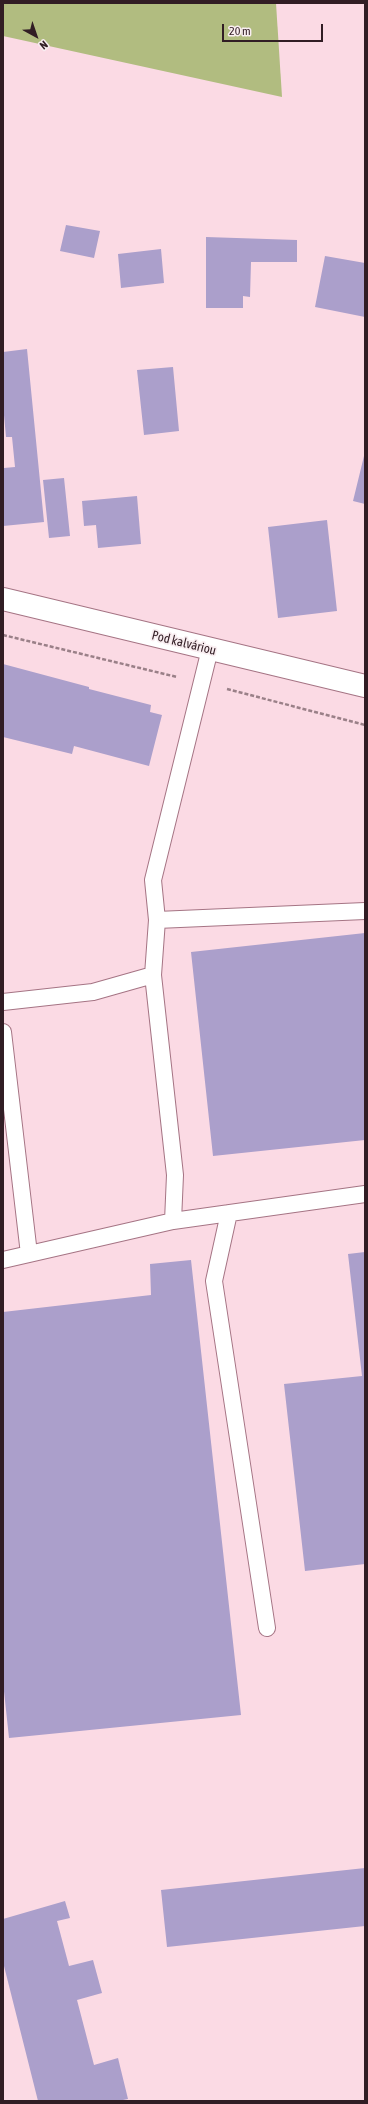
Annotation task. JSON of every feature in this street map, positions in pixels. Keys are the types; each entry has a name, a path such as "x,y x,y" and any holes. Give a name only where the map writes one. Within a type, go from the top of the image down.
{"street":[{"name":"Pod kalváriou","path":"3,599 365,686"}],"lane":[{"path":"173,1221 175,1175 154,975 157,920 153,880 210,649"},
{"path":"157,920 365,911"},
{"path":"3,1002 93,992 154,975"},
{"path":"3,1032 29,1254"},
{"path":"3,1260 173,1221 365,1194"},
{"path":"229,1213 214,1281 266,1628"}],"green space":[{"path":"3,3 276,3 282,97 3,36"}],"building":[{"path":"66,225 100,231 94,258 60,251"},
{"path":"206,237 297,240 297,262 251,262 250,297 243,296 243,308 206,308"},
{"path":"161,249 164,283 121,288 118,254"},
{"path":"325,256 365,263 365,317 315,307"},
{"path":"27,349 44,522 3,526 4,468 15,467 12,437 6,437 3,404 3,352"},
{"path":"173,367 179,431 144,435 137,370"},
{"path":"365,456 365,504 353,501"},
{"path":"64,478 70,536 49,538 43,480"},
{"path":"137,496 141,544 98,548 96,525 84,526 82,501"},
{"path":"327,520 337,611 278,618 268,527"},
{"path":"3,664 151,705 150,712 162,715 149,766 74,746 72,754 3,737"},
{"path":"365,933 365,1140 213,1156 191,952"},
{"path":"365,1252 365,1564 305,1571 284,1384 362,1376 348,1254"},
{"path":"191,1260 241,1715 9,1738 3,1682 3,1312 151,1295 150,1264"},
{"path":"365,1868 365,1926 167,1947 161,1890"},
{"path":"65,1901 70,1918 57,1921 69,1966 93,1960 102,1993 77,2000 94,2065 118,2058 128,2099 118,2101 38,2101 3,1962 3,1919"}]}
